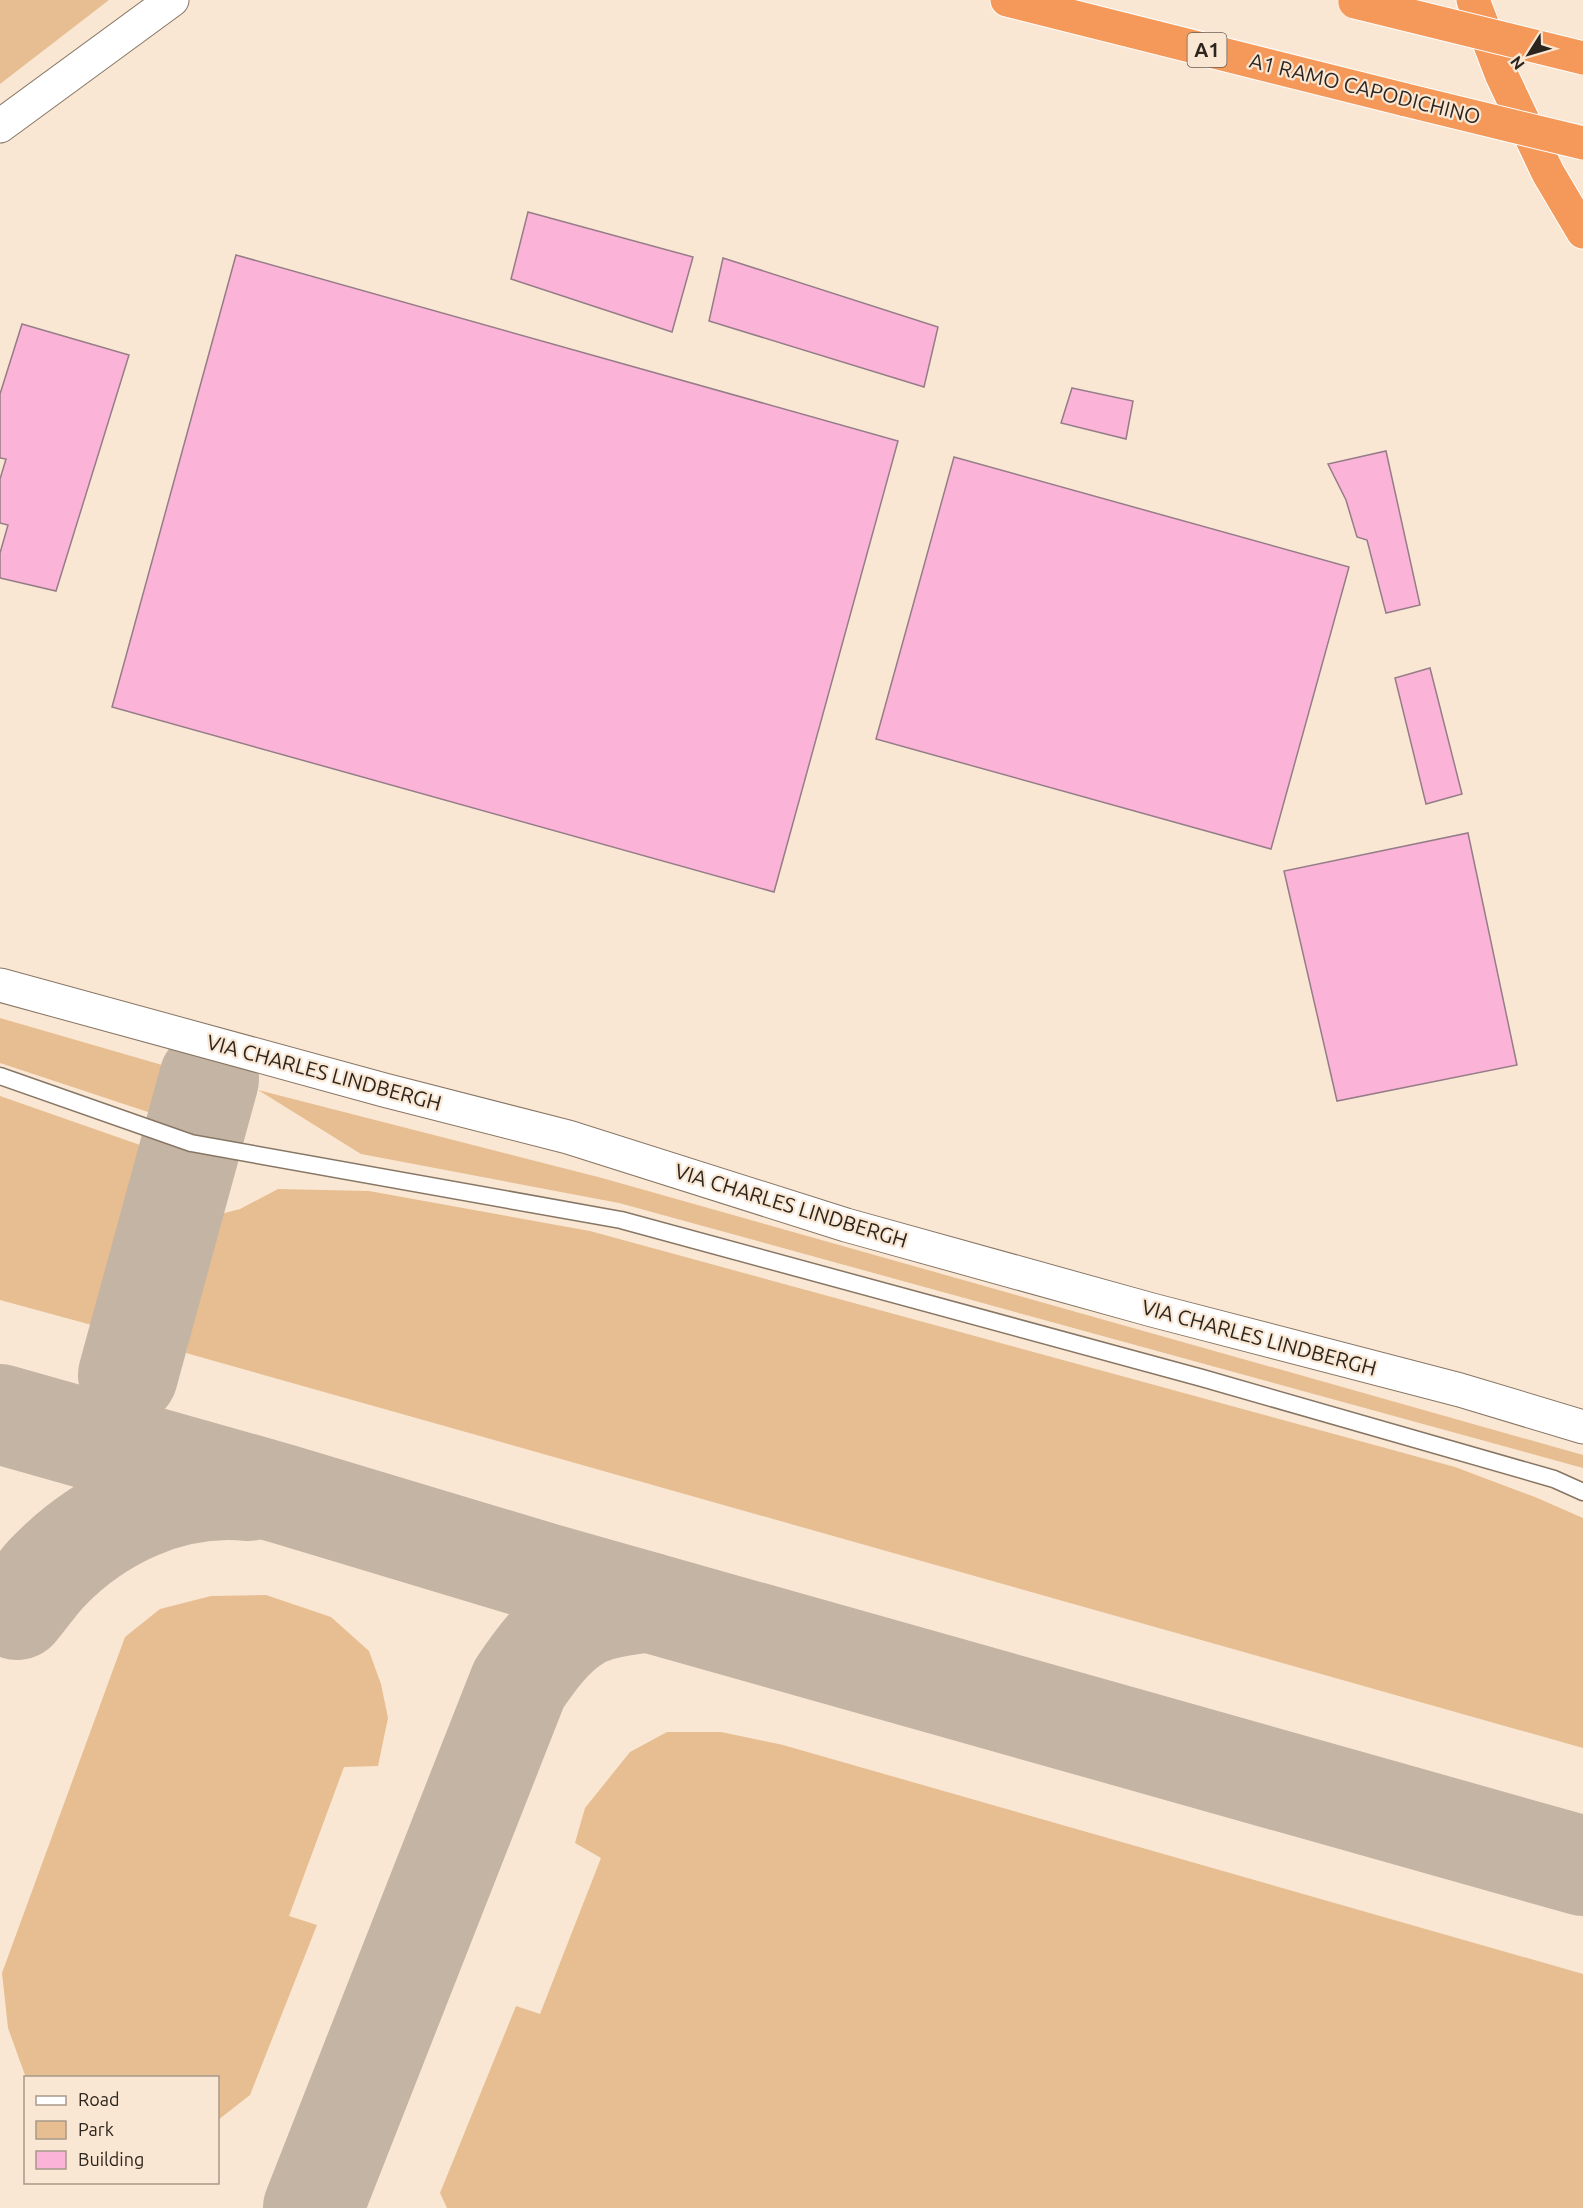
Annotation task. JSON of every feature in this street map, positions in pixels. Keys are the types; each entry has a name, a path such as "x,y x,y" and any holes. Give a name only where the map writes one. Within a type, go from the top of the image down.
{"highway":[{"name":"A1 RAMO CAPODICHINO","path":"1007,0 1583,143"},
{"path":"1473,0 1507,86 1548,173 1583,232"},
{"path":"1350,1 1583,58"}],"street":[{"path":"0,126 172,0"},
{"name":"VIA CHARLES LINDBERGH","path":"0,985 384,1090 568,1137 846,1225 1152,1310 1460,1390 1583,1426"}],"lane":[{"path":"0,1076 191,1143 621,1220 1202,1378 1554,1479 1583,1492"}],"green space":[{"path":"0,0 109,0 0,84"},
{"path":"0,1018 176,1069 160,1116 0,1063"},
{"path":"258,1090 602,1178 1583,1455 1583,1468 619,1203 361,1154"},
{"path":"0,1096 143,1146 99,1327 0,1300"},
{"path":"278,1189 369,1191 590,1231 1455,1467 1535,1497 1583,1518 1583,1748 186,1353 217,1215 240,1209"},
{"path":"266,1595 331,1617 369,1651 381,1684 388,1718 378,1766 344,1767 289,1916 317,1925 250,2095 219,2119 219,2076 25,2076 8,2028 2,1973 125,1637 160,1609 211,1596"},
{"path":"667,1732 721,1732 783,1745 1583,1974 1583,2208 447,2208 440,2193 516,2006 540,2014 601,1858 575,1843 585,1808 630,1752"}],"building":[{"path":"528,212 693,257 672,332 511,279"},
{"path":"236,255 898,441 774,892 112,707"},
{"path":"723,258 938,327 924,387 709,321"},
{"path":"22,324 129,355 56,591 0,578 0,553 8,525 0,523 0,479 6,459 0,458 0,394"},
{"path":"1072,388 1133,401 1126,439 1061,423"},
{"path":"1386,451 1420,605 1386,613 1367,540 1357,537 1346,500 1328,464"},
{"path":"954,457 1349,567 1271,849 876,739"},
{"path":"1430,668 1462,794 1426,804 1395,678"},
{"path":"1468,833 1517,1065 1337,1101 1284,871"}],"taxiway":[{"path":"128,1375 209,1079"},
{"path":"0,1414 283,1494 552,1575 1583,1866"},
{"path":"17,1610 46,1574 66,1554 89,1537 138,1509 192,1493 220,1490 248,1491"},
{"path":"313,2208 519,1684 554,1640 580,1619 605,1609 648,1602"}]}
